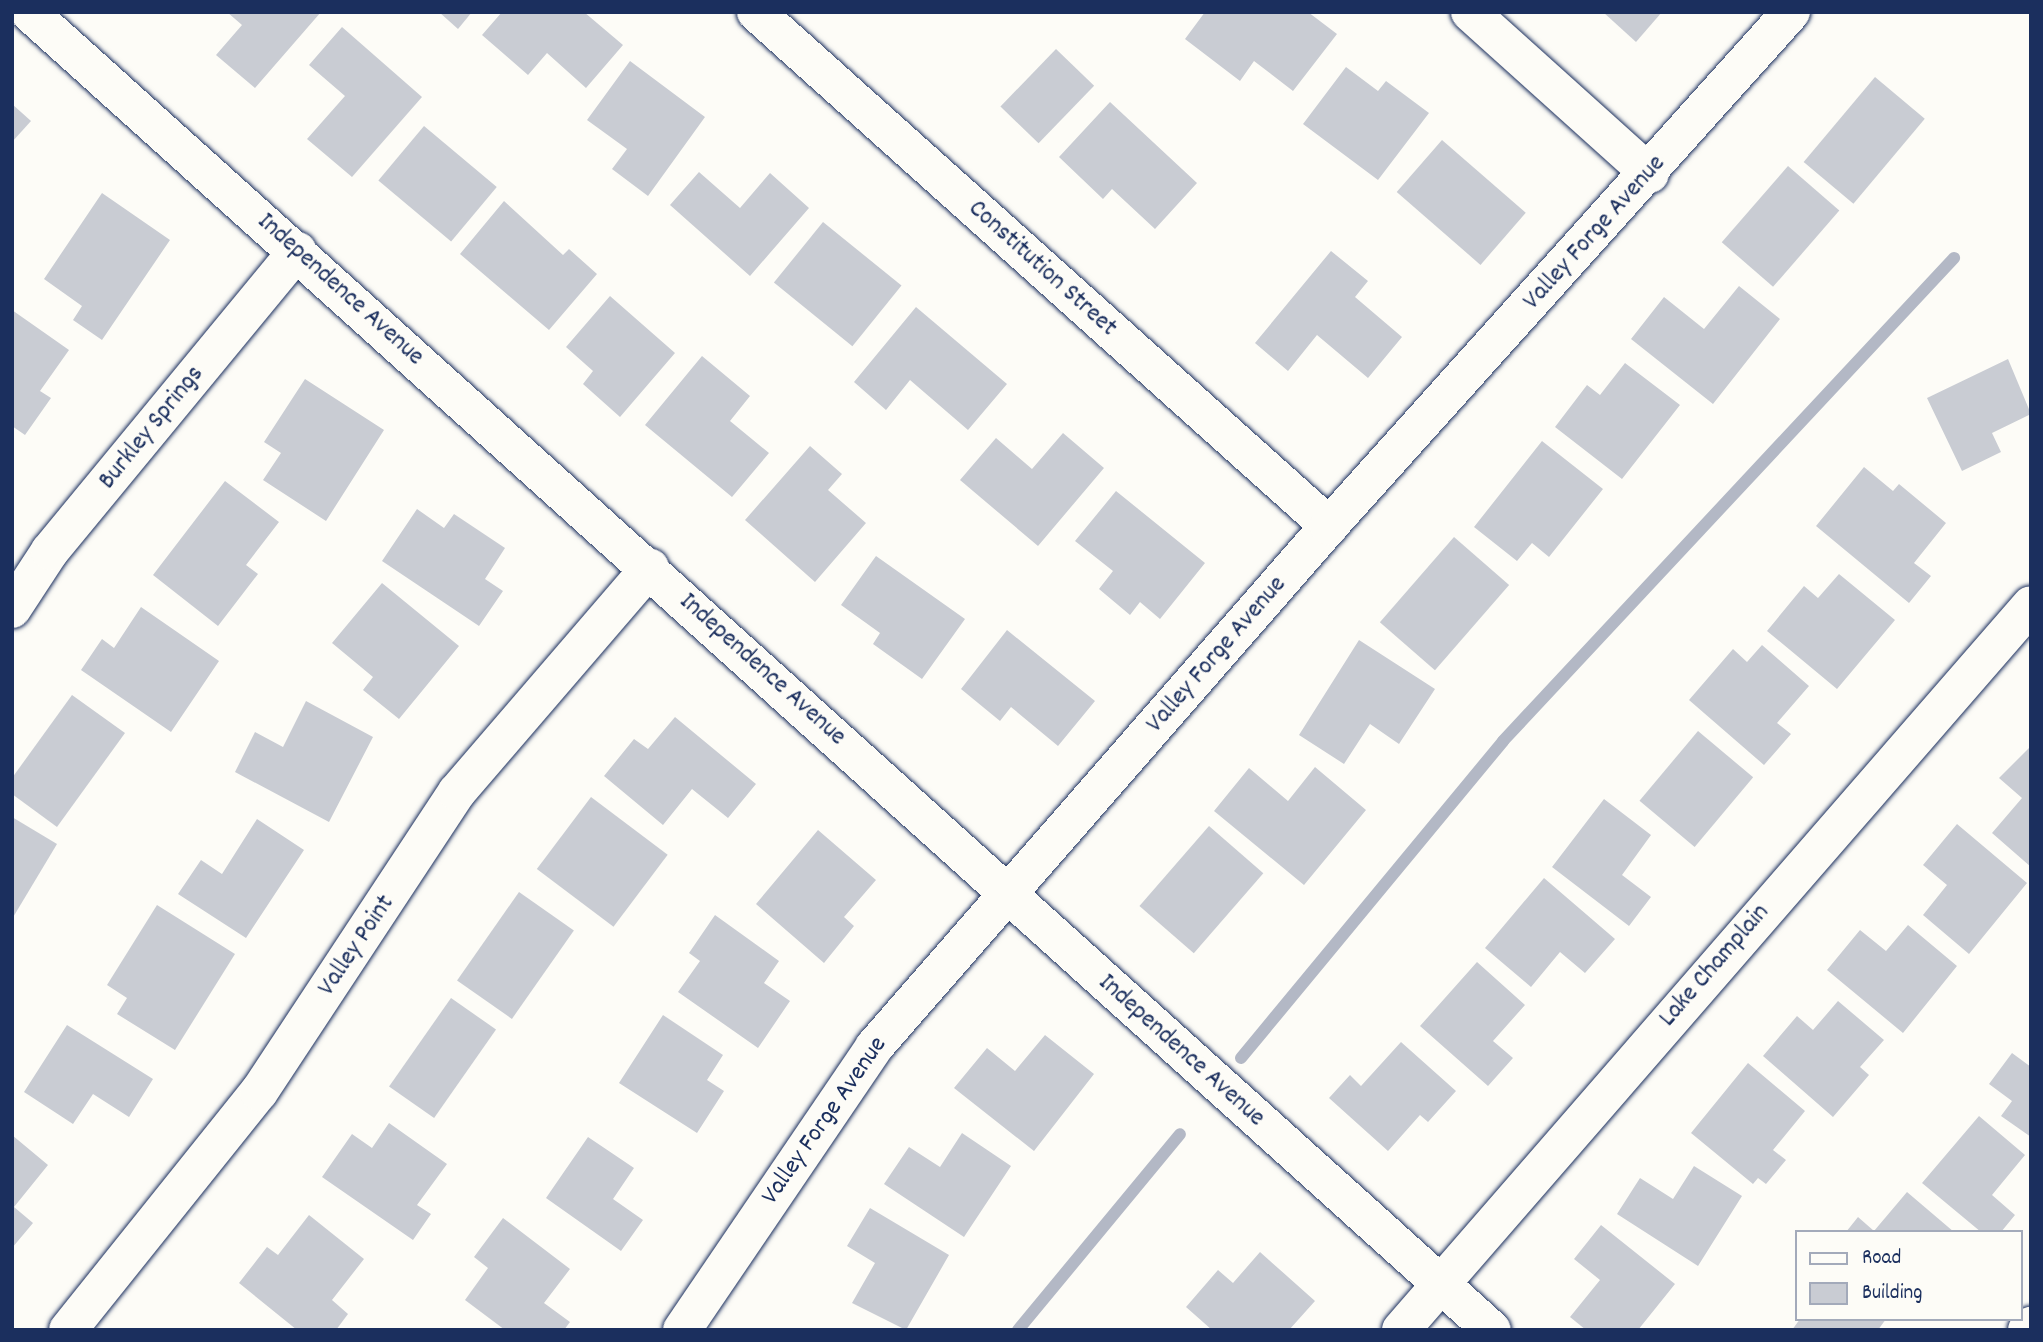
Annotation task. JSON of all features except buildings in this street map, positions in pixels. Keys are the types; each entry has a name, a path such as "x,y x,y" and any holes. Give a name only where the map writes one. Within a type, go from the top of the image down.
{"street":[{"name":"Independence Avenue","path":"29,12 650,568 1009,896 1492,1330"},
{"name":"Constitution Street","path":"756,12 1329,526"},
{"path":"1470,12 1650,174"},
{"name":"Valley Forge Avenue","path":"682,1330 828,1107 874,1047 1009,896 1329,526 1650,174 1791,12"},
{"name":"Burkley Springs","path":"12,609 50,551 297,251"},
{"name":"Valley Point","path":"68,1330 259,1092 457,792 650,568"},
{"name":"Lake Champlain","path":"1401,1330 1439,1283 2031,605"},
{"path":"2027,1330 2031,1326"}],"waterway":[{"path":"1241,1058 1503,741 1954,258"},
{"path":"1018,1330 1180,1134"}]}
